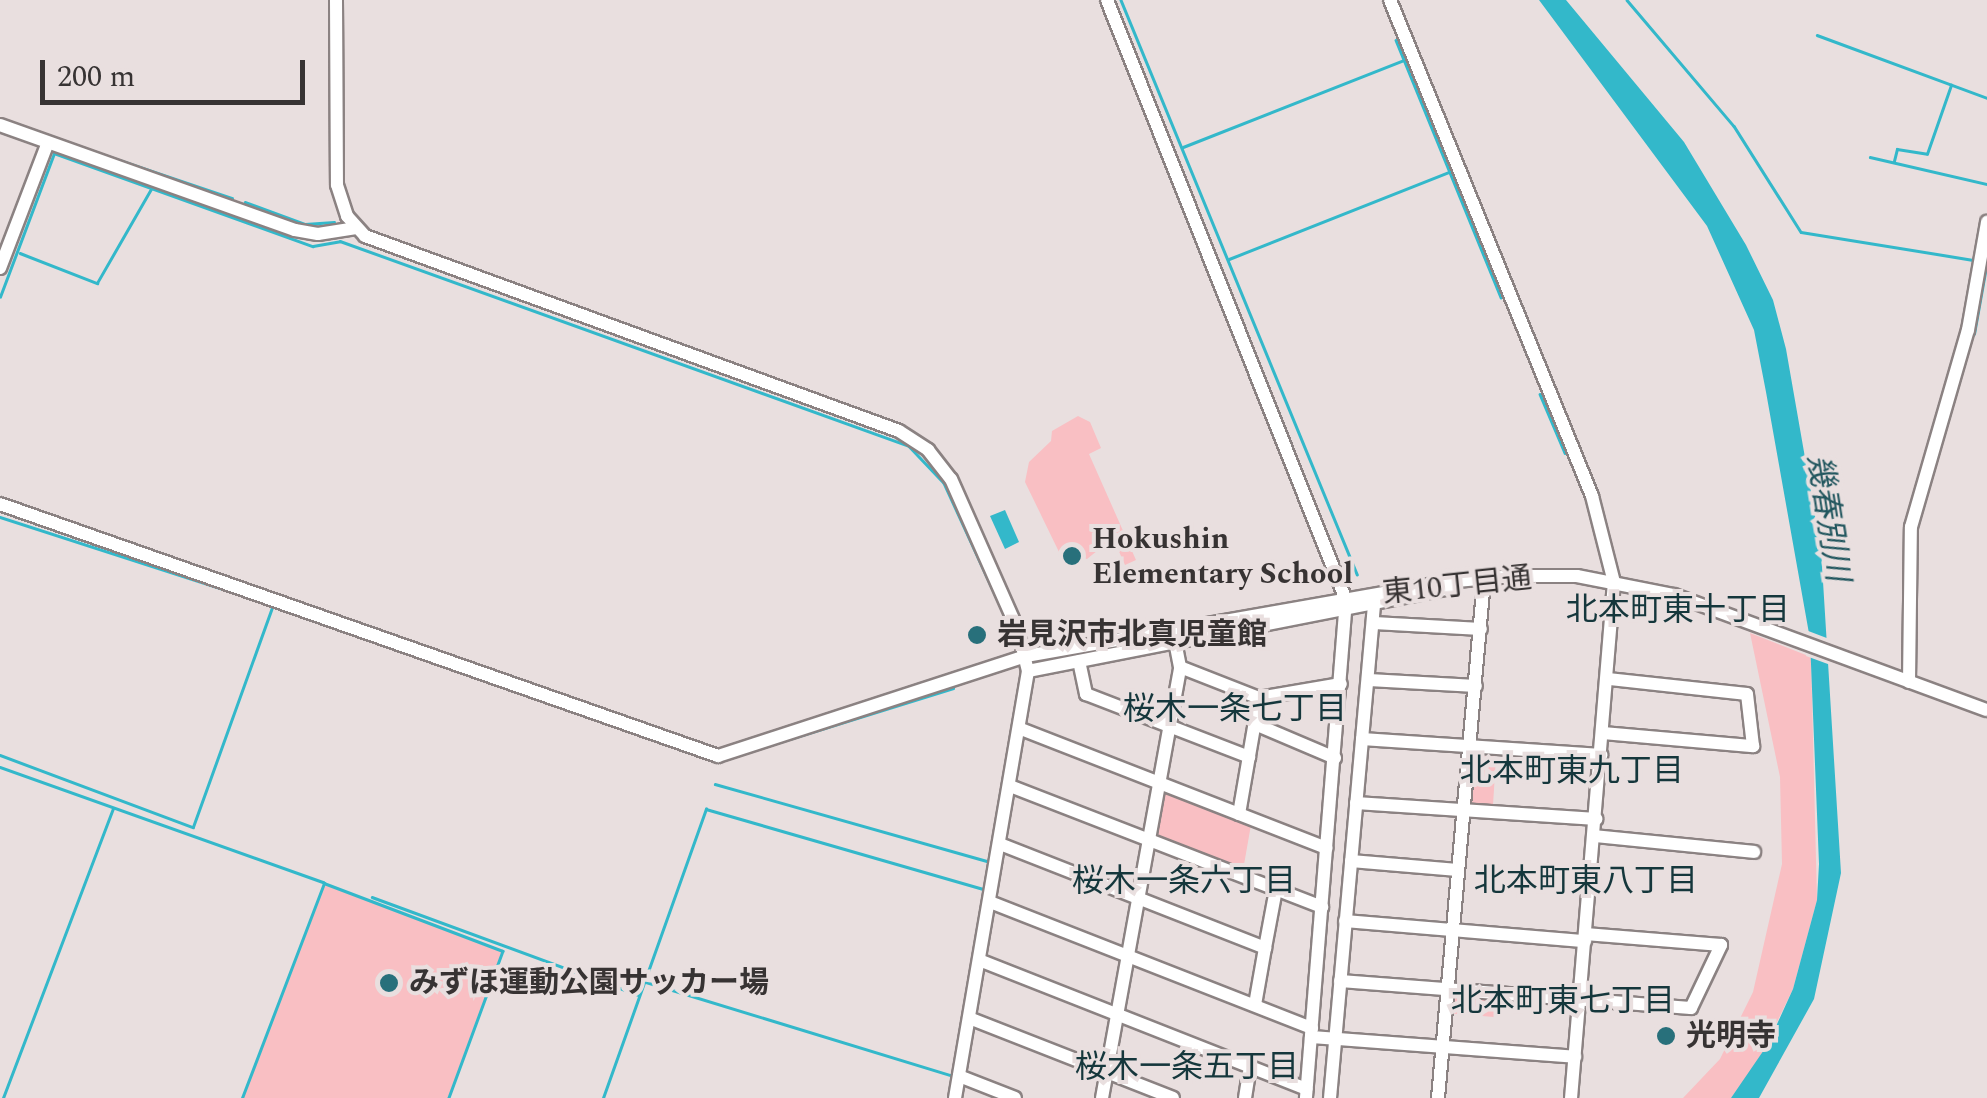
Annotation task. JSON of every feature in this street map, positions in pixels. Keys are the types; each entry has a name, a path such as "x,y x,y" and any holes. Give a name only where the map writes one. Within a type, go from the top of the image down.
{"street":[{"path":"336,0 337,184 356,228 376,243 914,440 951,480 1026,656 1028,671 955,1098"},
{"path":"979,960 1250,1067 1306,1094 1347,606 1107,0"},
{"path":"1390,0 1592,496 1614,582 1571,1098"},
{"path":"0,124 47,145 295,230 318,234 356,228"},
{"path":"0,268 47,145"},
{"path":"1987,222 1968,330 1910,528 1909,682 1987,710"},
{"name":"東10丁目通","path":"0,504 718,756 1026,656 1174,637 1478,579 1560,575 1674,594 1909,682"},
{"path":"1347,606 1374,607 1478,579 1482,629 1438,1098"},
{"path":"1330,1098 1374,607"},
{"path":"1374,623 1482,629"},
{"path":"1028,671 1174,637 1180,667 1102,1098"},
{"path":"1079,660 1086,694 1169,722 1249,756"},
{"path":"1180,667 1259,698 1340,684"},
{"path":"1603,733 1753,746 1748,694 1608,679"},
{"path":"1369,680 1476,686"},
{"path":"1239,814 1259,698"},
{"path":"1255,724 1335,758"},
{"path":"1021,729 1327,848"},
{"path":"1362,739 1601,756"},
{"path":"1010,786 1322,907"},
{"path":"1356,803 1596,819"},
{"path":"1594,836 1754,852"},
{"path":"1000,844 1265,948"},
{"path":"1351,861 1458,870"},
{"path":"1254,1005 1276,889"},
{"path":"990,902 1334,1038 1574,1057"},
{"path":"1340,981 1691,1008 1721,944 1452,930 1345,920"},
{"path":"970,1018 1173,1098"},
{"path":"1245,1098 1250,1067"},
{"path":"959,1076 1016,1098"}],"shaded area":[{"path":"1078,416 1090,422 1101,448 1089,454 1136,560 1125,565 1113,538 1087,559 1059,552 1025,482 1029,462 1051,441 1052,431"},
{"path":"1750,633 1811,657 1817,900 1793,989 1758,1061 1731,1098 1683,1098 1720,1059 1753,992 1782,864 1780,777"},
{"path":"1475,756 1496,757 1493,805 1471,803"},
{"path":"1157,782 1252,819 1242,876 1148,839"},
{"path":"325,884 502,951 448,1098 243,1098"},
{"path":"1448,989 1497,993 1494,1017 1446,1013"}],"water":[{"path":"1539,0 1566,0 1684,142 1746,245 1773,300 1786,349 1821,549 1841,873 1814,999 1759,1098 1731,1098 1768,1044 1793,989 1817,900 1819,864 1810,639 1754,330 1707,226"},
{"path":"1005,510 1019,542 1005,549 990,516"}],"pier":[{"path":"1803,629 1832,640 1836,667 1806,656"}],"waterway":[{"path":"1121,0 1357,574"},
{"path":"1627,0 1734,126 1801,232 1973,260"},
{"path":"1817,35 1987,98"},
{"path":"1396,40 1501,297"},
{"path":"1183,147 1404,60"},
{"path":"1894,161 1897,149 1927,154 1951,85"},
{"path":"51,137 232,198"},
{"path":"0,297 54,153 313,246 340,241 909,446 944,483 1010,627"},
{"path":"1870,157 1987,184"},
{"path":"1229,259 1449,172"},
{"path":"20,253 97,283 151,189"},
{"path":"245,202 305,224 334,222"},
{"path":"1974,334 1987,261"},
{"path":"1540,394 1565,453"},
{"path":"0,517 235,593"},
{"path":"0,755 193,827 272,607"},
{"path":"719,761 953,688"},
{"path":"0,767 323,882"},
{"path":"715,784 987,861"},
{"path":"3,1098 113,809"},
{"path":"603,1098 706,809 984,889"},
{"path":"242,1098 324,883 503,951 449,1098"},
{"path":"372,897 638,995"},
{"path":"646,982 950,1075"}],"place":[{"name":"Hokushin Elementary School","path":"1072,556"},
{"name":"岩見沢市北真児童館","path":"977,635"},
{"name":"みずほ運動公園サッカー場","path":"389,983"},
{"name":"光明寺","path":"1666,1036"}],"district":[{"name":"北本町東十丁目","path":"1678,611"},
{"name":"桜木一条七丁目","path":"1235,710"},
{"name":"北本町東九丁目","path":"1572,772"},
{"name":"桜木一条六丁目","path":"1184,882"},
{"name":"北本町東八丁目","path":"1586,882"},
{"name":"北本町東七丁目","path":"1563,1002"},
{"name":"桜木一条五丁目","path":"1187,1068"}],"water label":[{"name":"幾春別川","path":"1827,518"}]}
